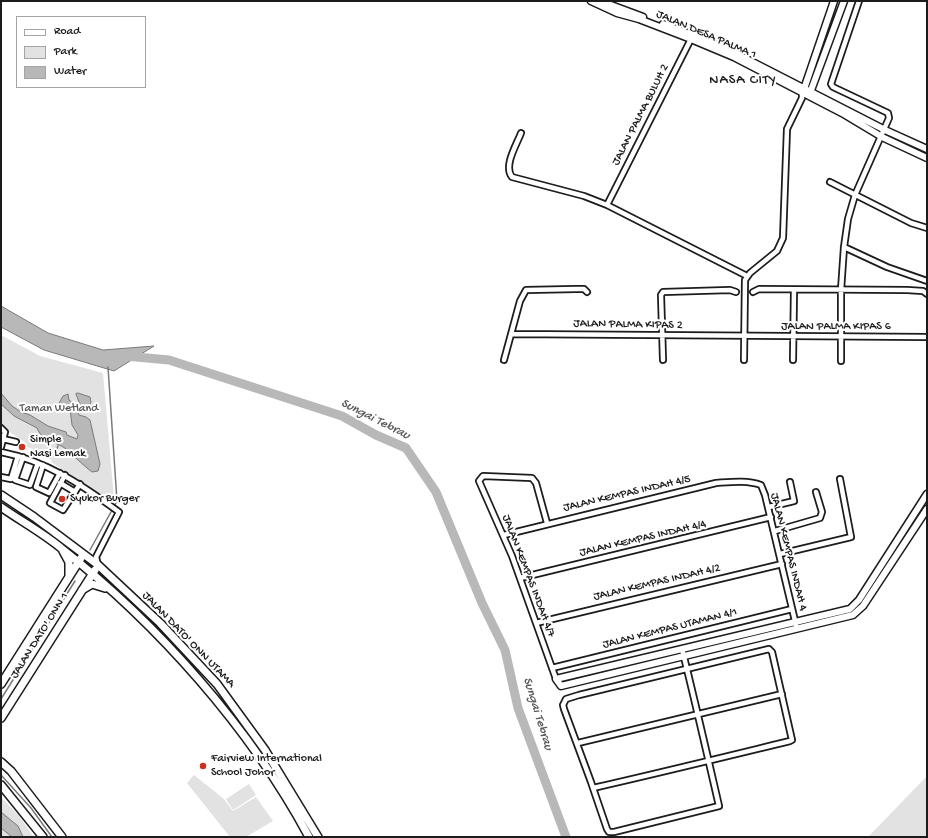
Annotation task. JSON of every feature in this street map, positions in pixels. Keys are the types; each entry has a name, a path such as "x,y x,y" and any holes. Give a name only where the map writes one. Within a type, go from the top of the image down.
{"main road":[{"name":"JALAN DATO' ONN UTAMA","path":"1,495 98,564 160,623 220,687 265,750 318,837"},
{"name":"JALAN DATO' ONN UTAMA","path":"1,507 60,547 79,562 153,631 228,714 272,776 308,837"},
{"path":"60,547 69,562 67,579"},
{"name":"JALAN DATO' ONN 1","path":"1,684 84,554"},
{"name":"JALAN DATO' ONN 1","path":"1,718 98,564"},
{"path":"80,592 87,586 97,584 112,592"},
{"path":"228,714 236,708"},
{"path":"1,756 62,837"},
{"path":"1,762 11,771"},
{"path":"1,785 43,837"}],"street":[{"name":"JALAN DESA PALMA 1","path":"591,1 617,13 692,36"},
{"name":"JALAN DESA PALMA 1","path":"600,1 749,59 806,93"},
{"path":"806,93 834,1"},
{"path":"744,360 745,287 747,276 777,251 783,238 787,129 806,93 844,1"},
{"path":"841,360 841,290 844,247 848,219 855,195 882,137 889,118 888,114 833,87 831,84 858,1"},
{"name":"JALAN PALMA BULUH 2","path":"607,205 692,36"},
{"path":"806,93 927,149"},
{"path":"806,93 882,137 927,158"},
{"path":"521,133 508,167 509,173 512,177 584,196 607,205 747,276"},
{"path":"830,182 911,223 927,228"},
{"path":"844,247 887,267 927,281"},
{"path":"504,360 520,300 526,290 584,289 587,292"},
{"path":"753,292 756,289 923,291 927,294"},
{"path":"662,360 661,295 663,292 730,290 736,292"},
{"path":"793,360 794,290"},
{"name":"JALAN PALMA KIPAS 2","path":"511,334 744,336"},
{"name":"JALAN PALMA KIPAS 6","path":"744,336 927,337"},
{"path":"1,428 5,432 1,447"},
{"path":"3,439 16,442"},
{"path":"1,452 21,456 62,474 80,484 119,512 96,557 98,564"},
{"path":"21,456 16,480 30,485 41,464"},
{"path":"1,477 11,479 21,456"},
{"path":"41,464 36,488 49,493 62,474"},
{"path":"62,474 60,483 50,503 63,510 80,484"},
{"name":"JALAN KEMPAS INDAH 4/7","path":"547,523 536,483 532,478 483,476 479,481 504,535 556,679"},
{"path":"780,554 851,537 840,479"},
{"path":"769,507 794,501 790,482"},
{"path":"60,483 75,492"},
{"name":"JALAN KEMPAS INDAH 4/5","path":"504,535 547,523 716,483 756,483"},
{"name":"JALAN KEMPAS INDAH 4","path":"756,483 761,485 769,507 797,628"},
{"path":"775,531 820,518 822,512 816,492"},
{"path":"927,494 855,606 846,610 556,679 561,686 797,628 844,618 857,612 927,509"},
{"name":"JALAN KEMPAS INDAH 4/4","path":"520,578 771,518"},
{"path":"908,523 915,526"},
{"name":"JALAN KEMPAS INDAH 4/2","path":"536,623 782,564"},
{"name":"JALAN KEMPAS UTAMAN 4/1","path":"552,668 792,609"},
{"path":"593,788 709,760 792,740 772,652 769,649 687,669 566,699 563,705 578,743 593,788 609,832 719,806 709,760 698,714 687,669 682,649"},
{"path":"578,743 782,694"}],"green space":[{"name":"Taman Wetland","path":"1,335 40,356 103,373 114,499 112,502 51,462 52,460 32,453 33,449 27,447 27,444 1,426"},
{"path":"194,775 224,799 233,811 256,797 273,821 246,837 230,837 187,783"},
{"path":"927,776 927,837 868,837"},
{"path":"249,784 256,795 233,810 226,799"},
{"path":"1,797 19,816 34,837 1,836"}],"water":[{"path":"1,306 48,333 103,350 154,346 114,371 44,350 1,327"},
{"path":"1,393 12,406 21,412 30,415 48,426 66,432 67,435 77,439 78,435 72,425 70,409 63,407 58,409 57,407 63,396 68,394 69,400 73,403 79,415 90,420 100,464 98,471 92,472 62,446 43,437 37,428 14,416 1,404"},
{"path":"78,393 90,397 91,402 87,410 81,407 76,394"},
{"path":"1,812 18,826 23,837 12,837 1,828"}],"waterway":[{"name":"Sungai Tebrau","path":"125,356 169,360 342,416 376,435 406,448 436,492 482,603 505,650 518,708 566,837"},
{"path":"90,550 117,501 108,367"},
{"path":"54,456 58,446"},
{"path":"1,699 75,581"},
{"path":"1,775 31,808 52,837"}],"place":[{"name":"Simple Nasi Lemak","path":"22,447"},
{"name":"Syukor Burger","path":"62,499"},
{"name":"Fairview International School Johor","path":"203,766"}],"district":[{"name":"NASA CITY","path":"743,81"}]}
